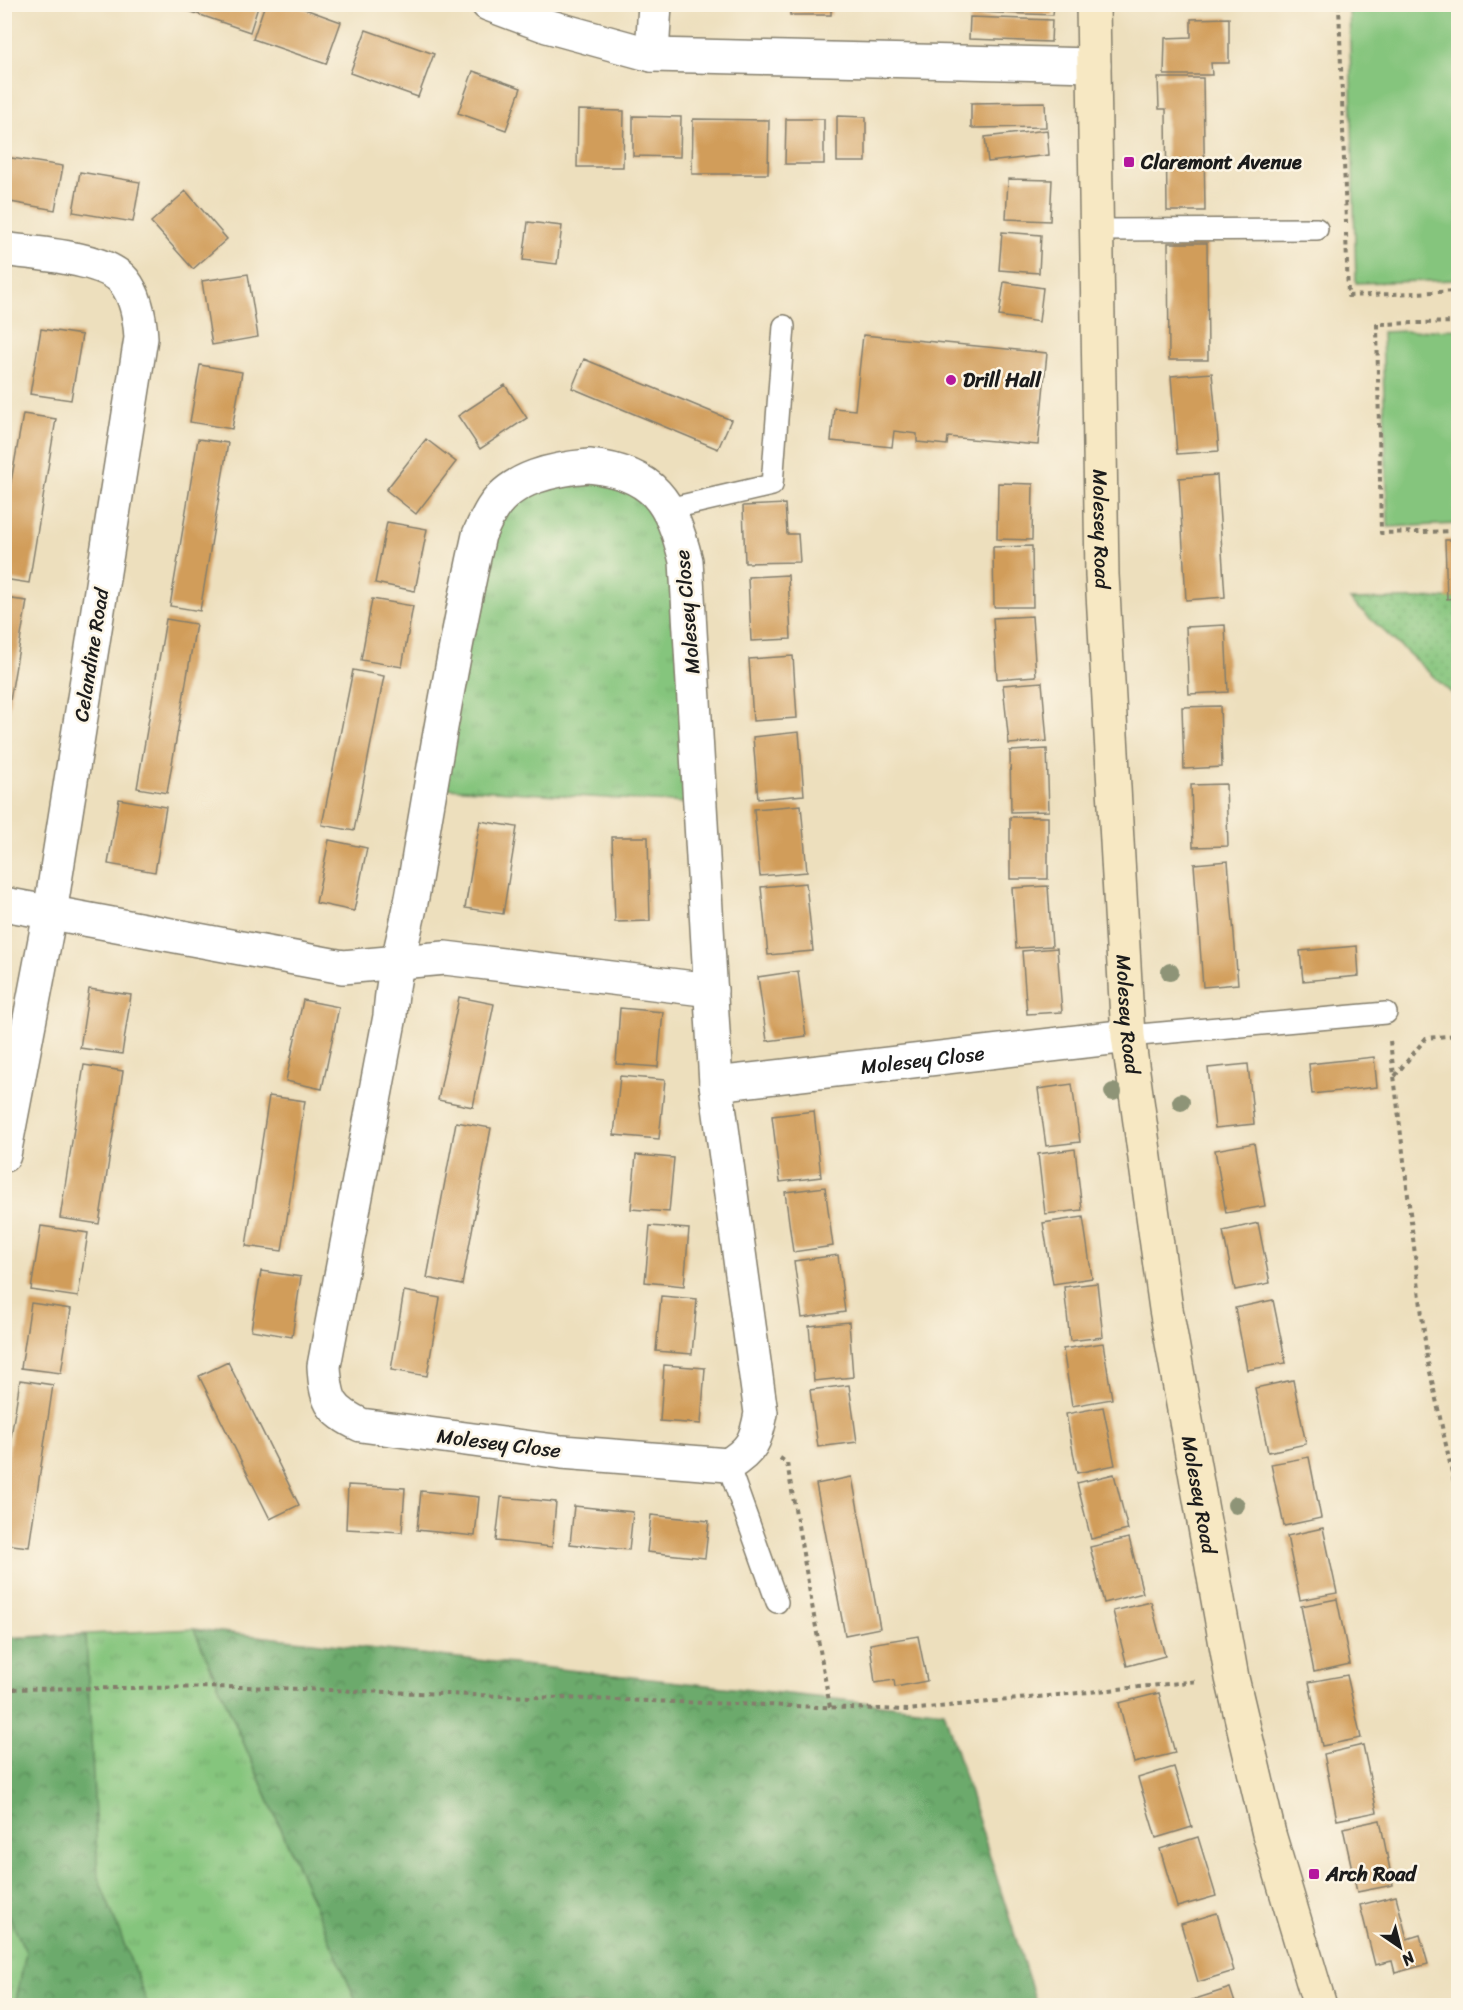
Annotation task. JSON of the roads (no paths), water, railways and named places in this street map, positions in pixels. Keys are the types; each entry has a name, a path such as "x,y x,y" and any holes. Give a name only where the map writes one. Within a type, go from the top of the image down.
{"street":[{"path":"488,4 547,26 652,55 1094,65"},
{"path":"652,55 655,4"},
{"name":"Molesey Road","path":"1093,4 1102,575 1128,1035 1166,1310 1232,1678 1269,1834 1320,2006"},
{"name":"Celandine Road","path":"4,249 101,265 124,280 139,314 141,338 50,913 4,1155"},
{"name":"Molesey Close","path":"589,466 618,469 635,477 653,491 668,509 678,531 686,561 716,1084 761,1413 756,1439 744,1455 728,1465 562,1452 361,1425 342,1416 326,1394 324,1366 390,1016 392,981 400,963 472,566 480,535 492,507 512,490 536,475 558,469 589,466"},
{"path":"4,904 344,967 445,958 711,990"},
{"name":"Molesey Close","path":"716,1084 1128,1035"}],"lane":[{"path":"1097,230 1317,229"},
{"path":"668,509 772,485 784,326"},
{"path":"1128,1035 1386,1013"},
{"path":"728,1465 777,1602"}],"place":[{"name":"Claremont Avenue","path":"1129,162"},
{"name":"Drill Hall","path":"951,380"},
{"name":"Arch Road","path":"1314,1874"}]}
